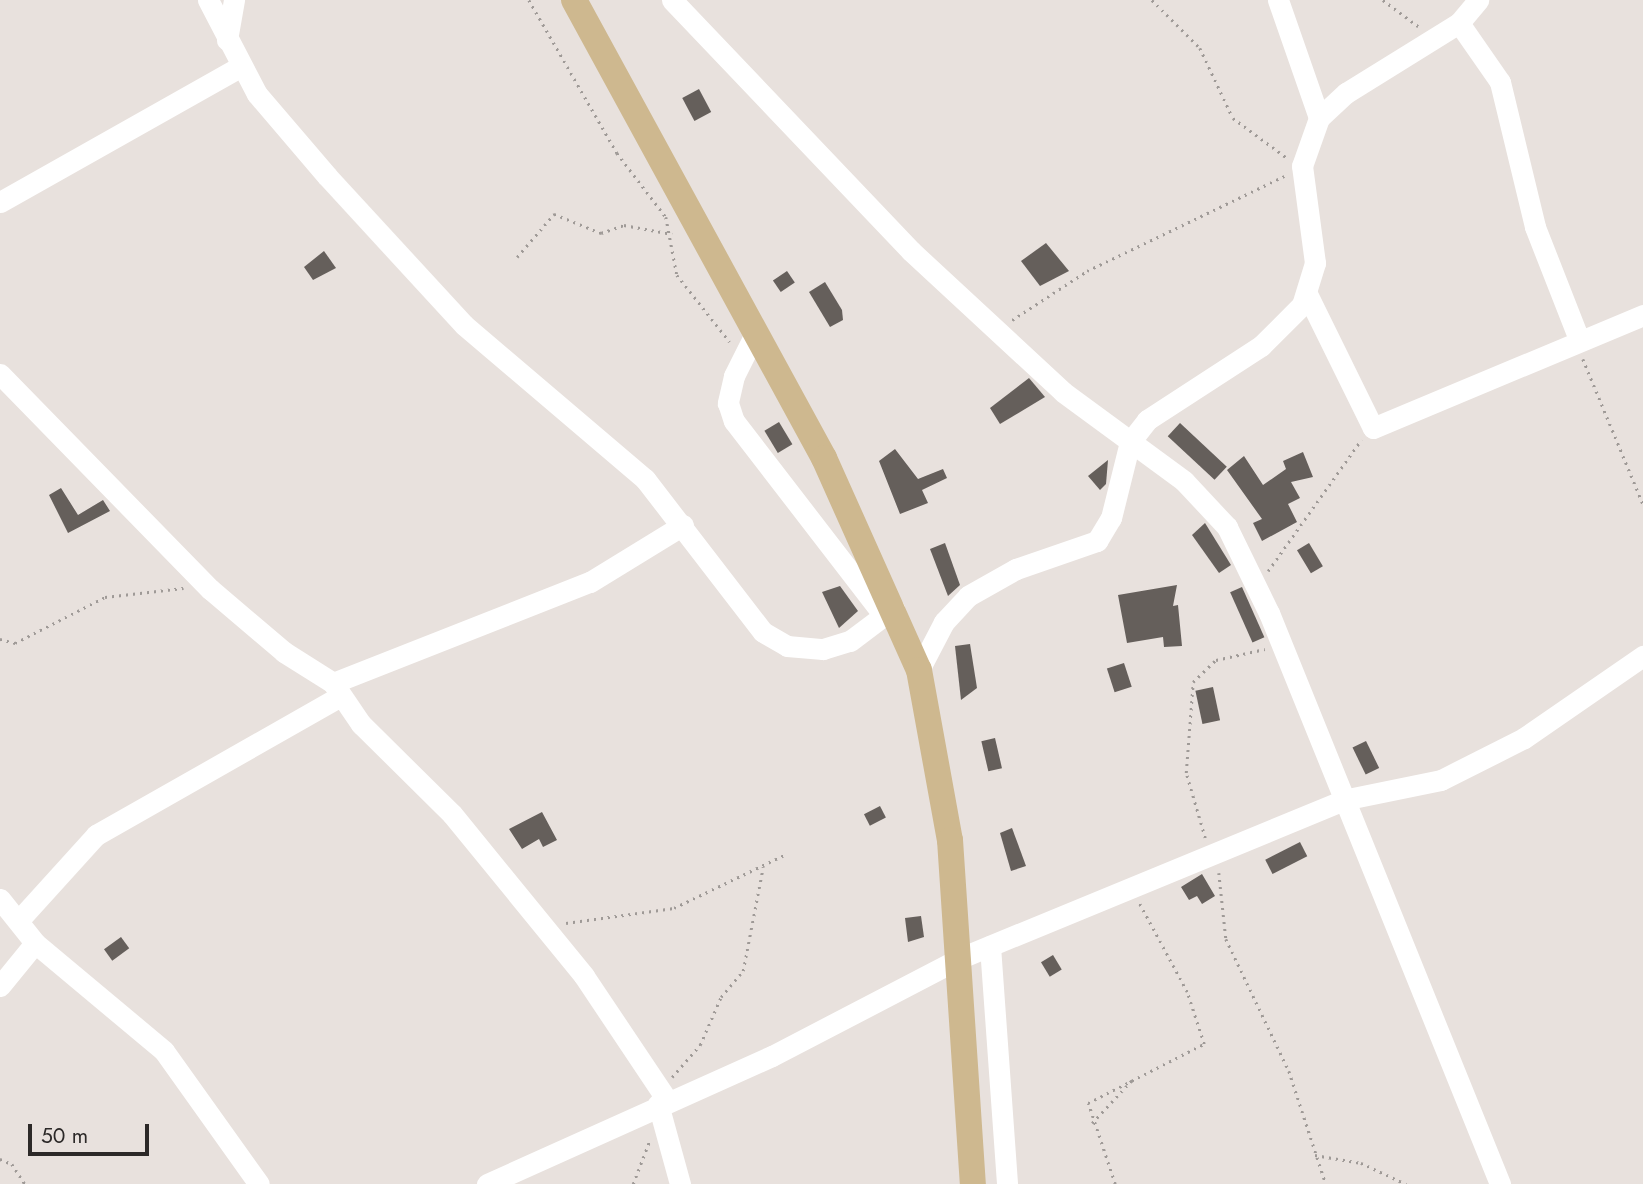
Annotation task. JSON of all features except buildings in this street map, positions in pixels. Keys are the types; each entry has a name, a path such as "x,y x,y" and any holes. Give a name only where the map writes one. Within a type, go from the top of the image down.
{"main road":[{"path":"574,0 755,334 919,670 950,840 973,1184"}],"street":[{"path":"208,0 240,67 327,176 464,326 637,471 775,642 838,646 889,612 734,421 728,403 743,358 755,334"},
{"path":"227,40 234,0"},
{"path":"672,0 830,171 996,331 1211,507 1256,584 1283,647 1500,1184"},
{"path":"1278,0 1319,118"},
{"path":"919,670 944,622 968,596 1016,569 1097,541 1111,518 1130,442 1163,404 1261,346 1308,296 1315,263 1301,167 1319,118 1346,93 1459,23 1478,0"},
{"path":"1459,23 1500,82 1535,227 1579,339"},
{"path":"0,202 240,67"},
{"path":"1308,296 1373,428 1579,339 1643,315"},
{"path":"0,374 205,585 284,652 336,690 452,814 542,926 662,1102 680,1184"},
{"path":"19,920 96,835 336,690 590,582 683,525"},
{"path":"487,1184 662,1102 772,1056 958,959 1343,800 1453,774 1524,738 1643,656"},
{"path":"0,899 19,920 34,943 164,1051 259,1184"},
{"path":"0,986 34,943"},
{"path":"990,946 1007,1184"}],"path":[{"path":"529,0 617,153 655,199 672,234 677,275 743,358"},
{"path":"996,331 1087,271 1301,167 1233,118 1200,48 1152,0"},
{"path":"1383,0 1430,43"},
{"path":"517,257 555,214 601,233 624,225 672,234"},
{"path":"1579,339 1586,369 1643,504"},
{"path":"1256,584 1373,428"},
{"path":"0,639 15,643 105,597 205,585"},
{"path":"1283,647 1216,660 1193,682 1186,773 1226,896 1226,939 1289,1071 1326,1184"},
{"path":"542,926 674,908 784,855"},
{"path":"633,1184 662,1102 700,1045 721,997 743,971 763,866"},
{"path":"1115,1184 1092,1123 1088,1103 1094,1096 1200,1049 1205,1038 1131,887"},
{"path":"1092,1123 1134,1078"},
{"path":"1315,1155 1362,1163 1406,1184"},
{"path":"0,1159 12,1164 25,1184"}]}
